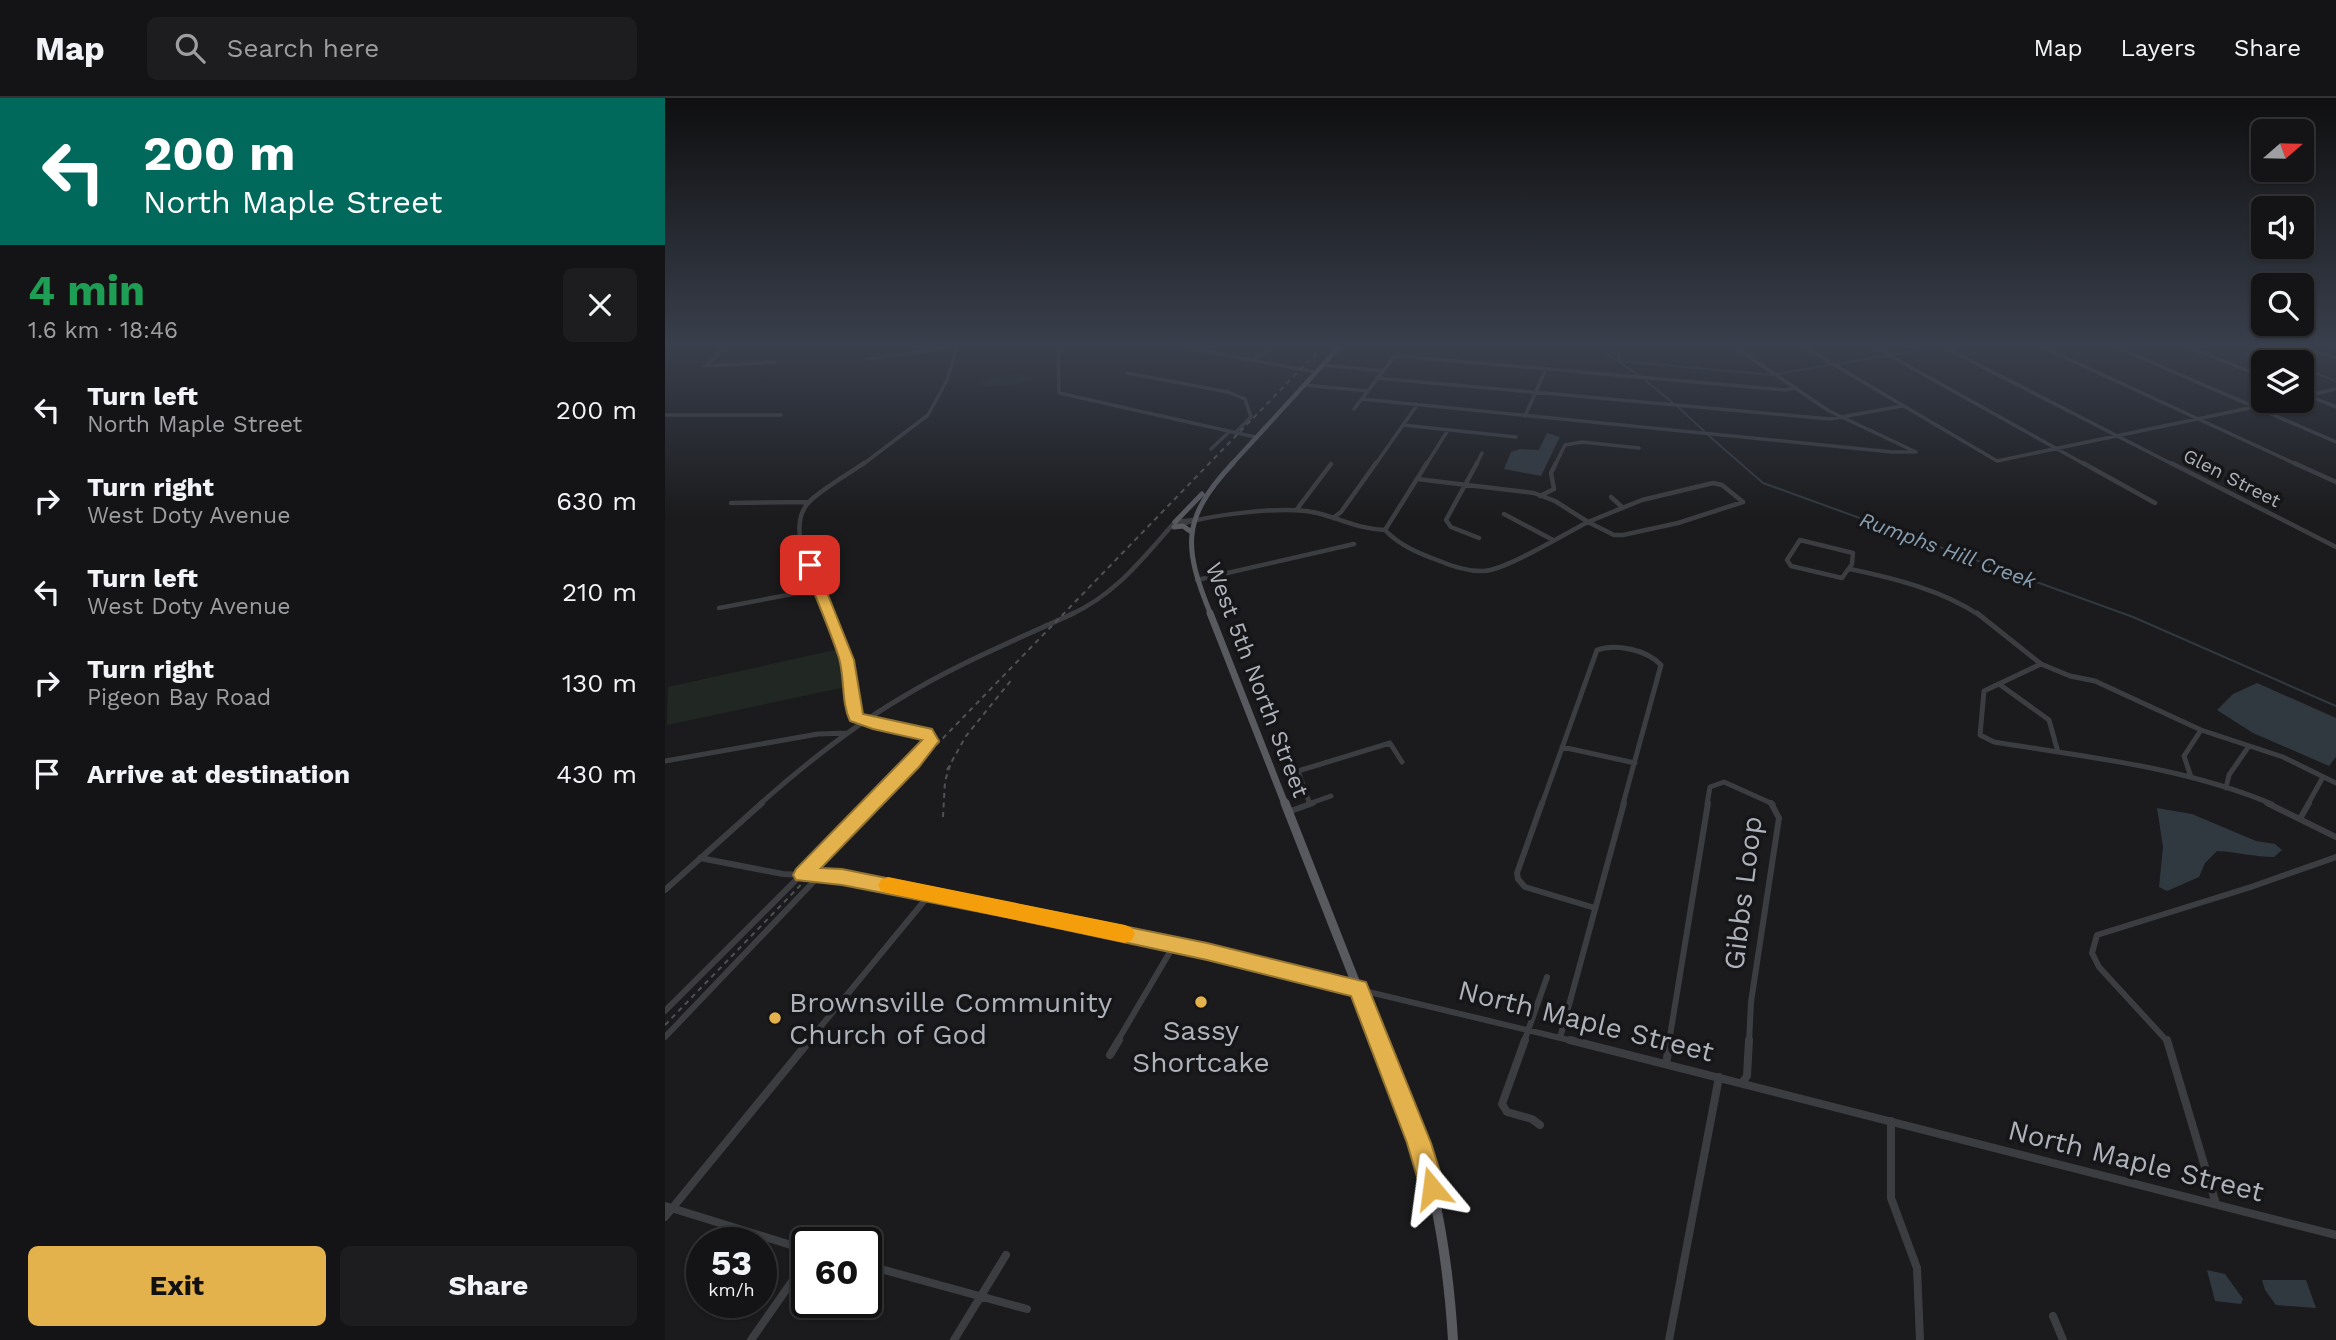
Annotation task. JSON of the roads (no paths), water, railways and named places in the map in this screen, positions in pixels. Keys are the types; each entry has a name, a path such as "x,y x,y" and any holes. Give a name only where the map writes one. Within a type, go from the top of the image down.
{"main road":[{"name":"West 5th North Street","path":"1288,402 1206,492 1190,531 1190,553 1197,580 1287,813 1419,1143 1431,1183 1447,1265 1453,1340"},
{"path":"1174,524 1206,492"},
{"path":"1174,524 1190,531"}],"street":[{"path":"665,1011 913,763 931,741 926,733 864,722 856,717 855,708 851,706 853,695 847,660 796,526 799,516 809,502 910,431 928,415 935,402"},
{"path":"1098,402 1255,437"},
{"path":"1235,433 1251,417 1246,402"},
{"path":"1354,409 1360,402"},
{"path":"1389,402 1892,452 1916,452 1844,418 1818,402"},
{"path":"1525,416 1532,402"},
{"path":"1662,402 1844,418 1902,406"},
{"path":"1895,402 1987,458 2003,461 2251,408"},
{"path":"1974,402 2155,503"},
{"name":"Glen Street","path":"2052,402 2336,547"},
{"path":"2162,402 2336,482"},
{"path":"1333,518 1342,512 1417,405"},
{"path":"2269,413 2336,442"},
{"path":"665,415 781,415"},
{"path":"1402,426 1516,437"},
{"path":"1385,530 1448,430"},
{"path":"1211,449 1229,432"},
{"path":"1540,496 1554,489 1556,485 1551,473 1565,445 1582,442 1639,448"},
{"path":"1479,538 1451,527 1446,520 1482,453"},
{"path":"1297,509 1331,464"},
{"path":"665,890 788,779 847,733 958,666 1095,604 1119,584 1174,524 1297,509 1362,529 1385,530 1399,544 1481,573 1494,569 1553,540 1589,523 1622,507 1713,482 1722,485 1743,502 1626,536 1613,535 1589,523 1540,496 1417,479"},
{"path":"1611,497 1622,507"},
{"path":"731,503 809,502"},
{"path":"1504,514 1553,540"},
{"path":"1800,540 1811,541 1853,553 1850,569 1842,578 1830,577 1791,566 1787,560 1800,540"},
{"path":"1197,580 1354,544"},
{"path":"1850,569 1883,576 1948,598 1976,613 2041,664 2070,676 2095,681 2201,730 2283,757 2336,783"},
{"path":"719,608 819,589"},
{"path":"1560,1038 1661,665 1653,657 1611,646 1597,650 1519,868 1518,879 1532,890 1595,908"},
{"path":"2041,664 1984,691 1978,723 1980,735 1994,742 2191,777 2301,817 2336,837"},
{"path":"1999,684 2049,720 2058,752"},
{"path":"2191,777 2184,756 2201,730"},
{"path":"665,761 818,734 847,733"},
{"path":"1309,802 1299,771 1390,743 1402,762"},
{"path":"2226,788 2229,775 2249,746"},
{"path":"1562,747 1635,763"},
{"path":"2301,817 2323,777"},
{"name":"Gibbs Loop","path":"1666,1064 1710,787 1724,782 1772,803 1779,818 1751,1002 1747,1076 1742,1083"},
{"path":"1287,813 1309,802 1331,796"},
{"name":"North Maple Street","path":"700,858 930,894 1174,945 1719,1077 2336,1235"},
{"path":"2216,1205 2168,1042 2099,967 2092,953 2097,935 2334,860"},
{"path":"665,1037 820,875"},
{"path":"665,1217 668,1207 930,894"},
{"path":"1110,1055 1174,945"},
{"path":"1540,1125 1532,1119 1507,1112 1502,1104 1547,977"},
{"path":"1669,1340 1719,1077"},
{"path":"1891,1121 1891,1198 1917,1268 1920,1340"},
{"path":"668,1207 791,1245"},
{"path":"954,1340 1006,1255"},
{"path":"882,1269 1027,1309"},
{"path":"751,1340 791,1283"},
{"path":"2053,1316 2063,1340"}],"waterway":[{"name":"Rumphs Hill Creek","path":"1677,406 1704,431"},
{"name":"Rumphs Hill Creek","path":"1708,435 1763,483 2133,617 2336,706"}],"railway":[{"path":"665,1025 1269,402"},
{"path":"947,770 966,736 1013,678"},
{"path":"943,817 945,781 951,763"}],"place":[{"name":"Sassy Shortcake","path":"1201,1002"},
{"name":"Brownsville Community Church of God","path":"775,1018"}]}
